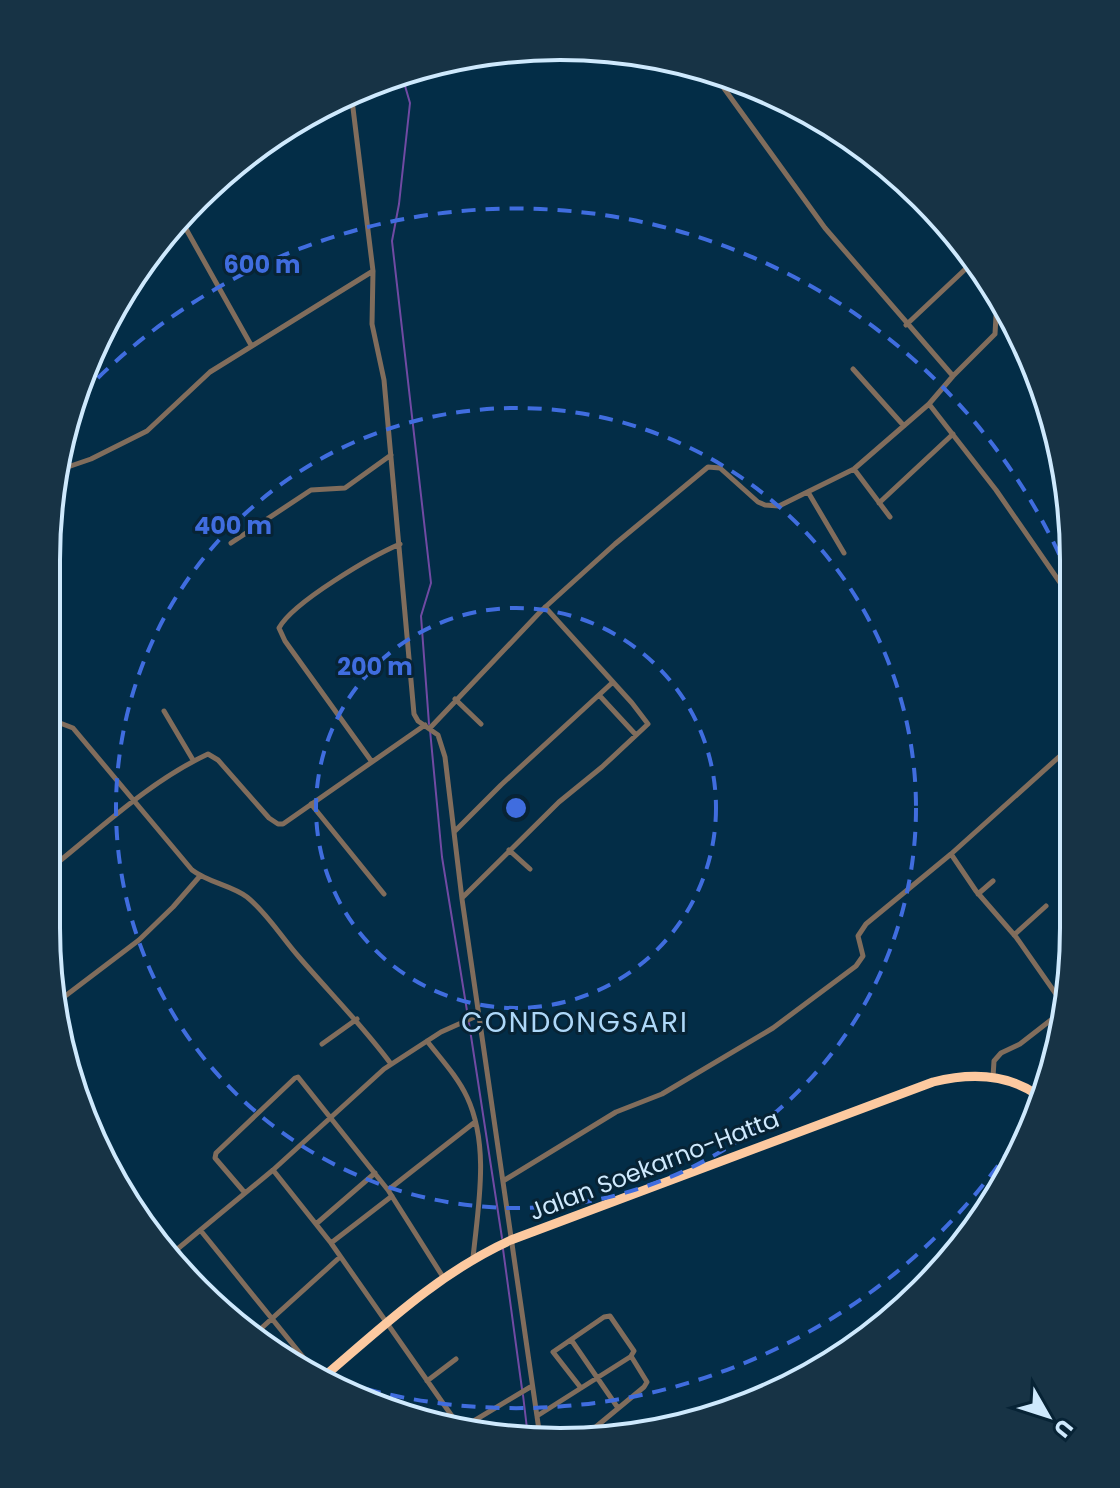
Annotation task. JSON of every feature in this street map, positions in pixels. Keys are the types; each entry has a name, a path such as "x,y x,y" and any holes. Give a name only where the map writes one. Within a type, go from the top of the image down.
{"highway":[{"name":"Jalan Soekarno-Hatta","path":"331,1372 443,1277 505,1242 933,1082 956,1076 993,1077 1032,1092"}],"street":[{"path":"724,88 825,228 953,376"},
{"path":"353,106 373,271 372,324 384,380 414,714 438,735 445,757 462,899 503,1181 505,1242 539,1427"},
{"path":"186,228 251,345"},
{"path":"906,325 966,268"},
{"path":"69,466 147,431 210,372 373,271"},
{"path":"60,860 132,801 193,760 208,754 218,760 256,805 278,824 283,824 427,726 545,607 708,467 720,468 758,502 779,506 854,469 929,404 995,334 996,316"},
{"path":"853,369 904,426"},
{"path":"929,404 996,490 1060,583"},
{"path":"879,503 953,434"},
{"path":"231,543 311,490 345,488 391,454"},
{"path":"854,469 890,517"},
{"path":"808,492 844,553"},
{"path":"372,762 285,641 279,628 303,605 365,562 400,544"},
{"path":"462,899 559,802 602,767 648,722 545,607"},
{"path":"454,832 613,682"},
{"path":"599,695 636,735"},
{"path":"455,699 481,724"},
{"path":"164,711 193,760"},
{"path":"60,723 73,728 132,801 200,876 241,893 255,903 308,968 357,1019 391,1064"},
{"path":"503,1181 616,1112 662,1094 773,1028 856,966 863,956 860,931 1060,756"},
{"path":"311,804 384,894"},
{"path":"509,850 530,869"},
{"path":"951,854 1056,995"},
{"path":"65,996 139,940 200,876"},
{"path":"978,894 993,881"},
{"path":"1014,935 1046,906"},
{"path":"177,1249 273,1170 391,1064 441,1032 479,1015"},
{"path":"322,1044 357,1019"},
{"path":"993,1077 994,1061 1001,1053 1020,1044 1051,1019"},
{"path":"427,1041 466,1096 475,1122 480,1175 473,1258"},
{"path":"245,1193 215,1155 295,1078 302,1080 390,1193 443,1277"},
{"path":"331,1243 475,1122"},
{"path":"273,1170 331,1243 449,1415"},
{"path":"316,1224 375,1173"},
{"path":"200,1230 302,1356"},
{"path":"260,1328 341,1257"},
{"path":"537,1416 581,1388 597,1377 631,1356 634,1351 610,1316 604,1317 553,1354 581,1388"},
{"path":"572,1341 618,1408"},
{"path":"596,1427 647,1382 631,1356"},
{"path":"427,1381 456,1359"},
{"path":"475,1420 532,1386"}],"waterway":[{"path":"405,85 410,103 392,241 431,583 421,616 429,724"},
{"path":"430,730 442,857 468,1017"},
{"path":"469,1023 502,1238"},
{"path":"503,1249 522,1389"},
{"path":"523,1395 527,1427"}],"district":[{"name":"CONDONGSARI","path":"575,1022"}]}
